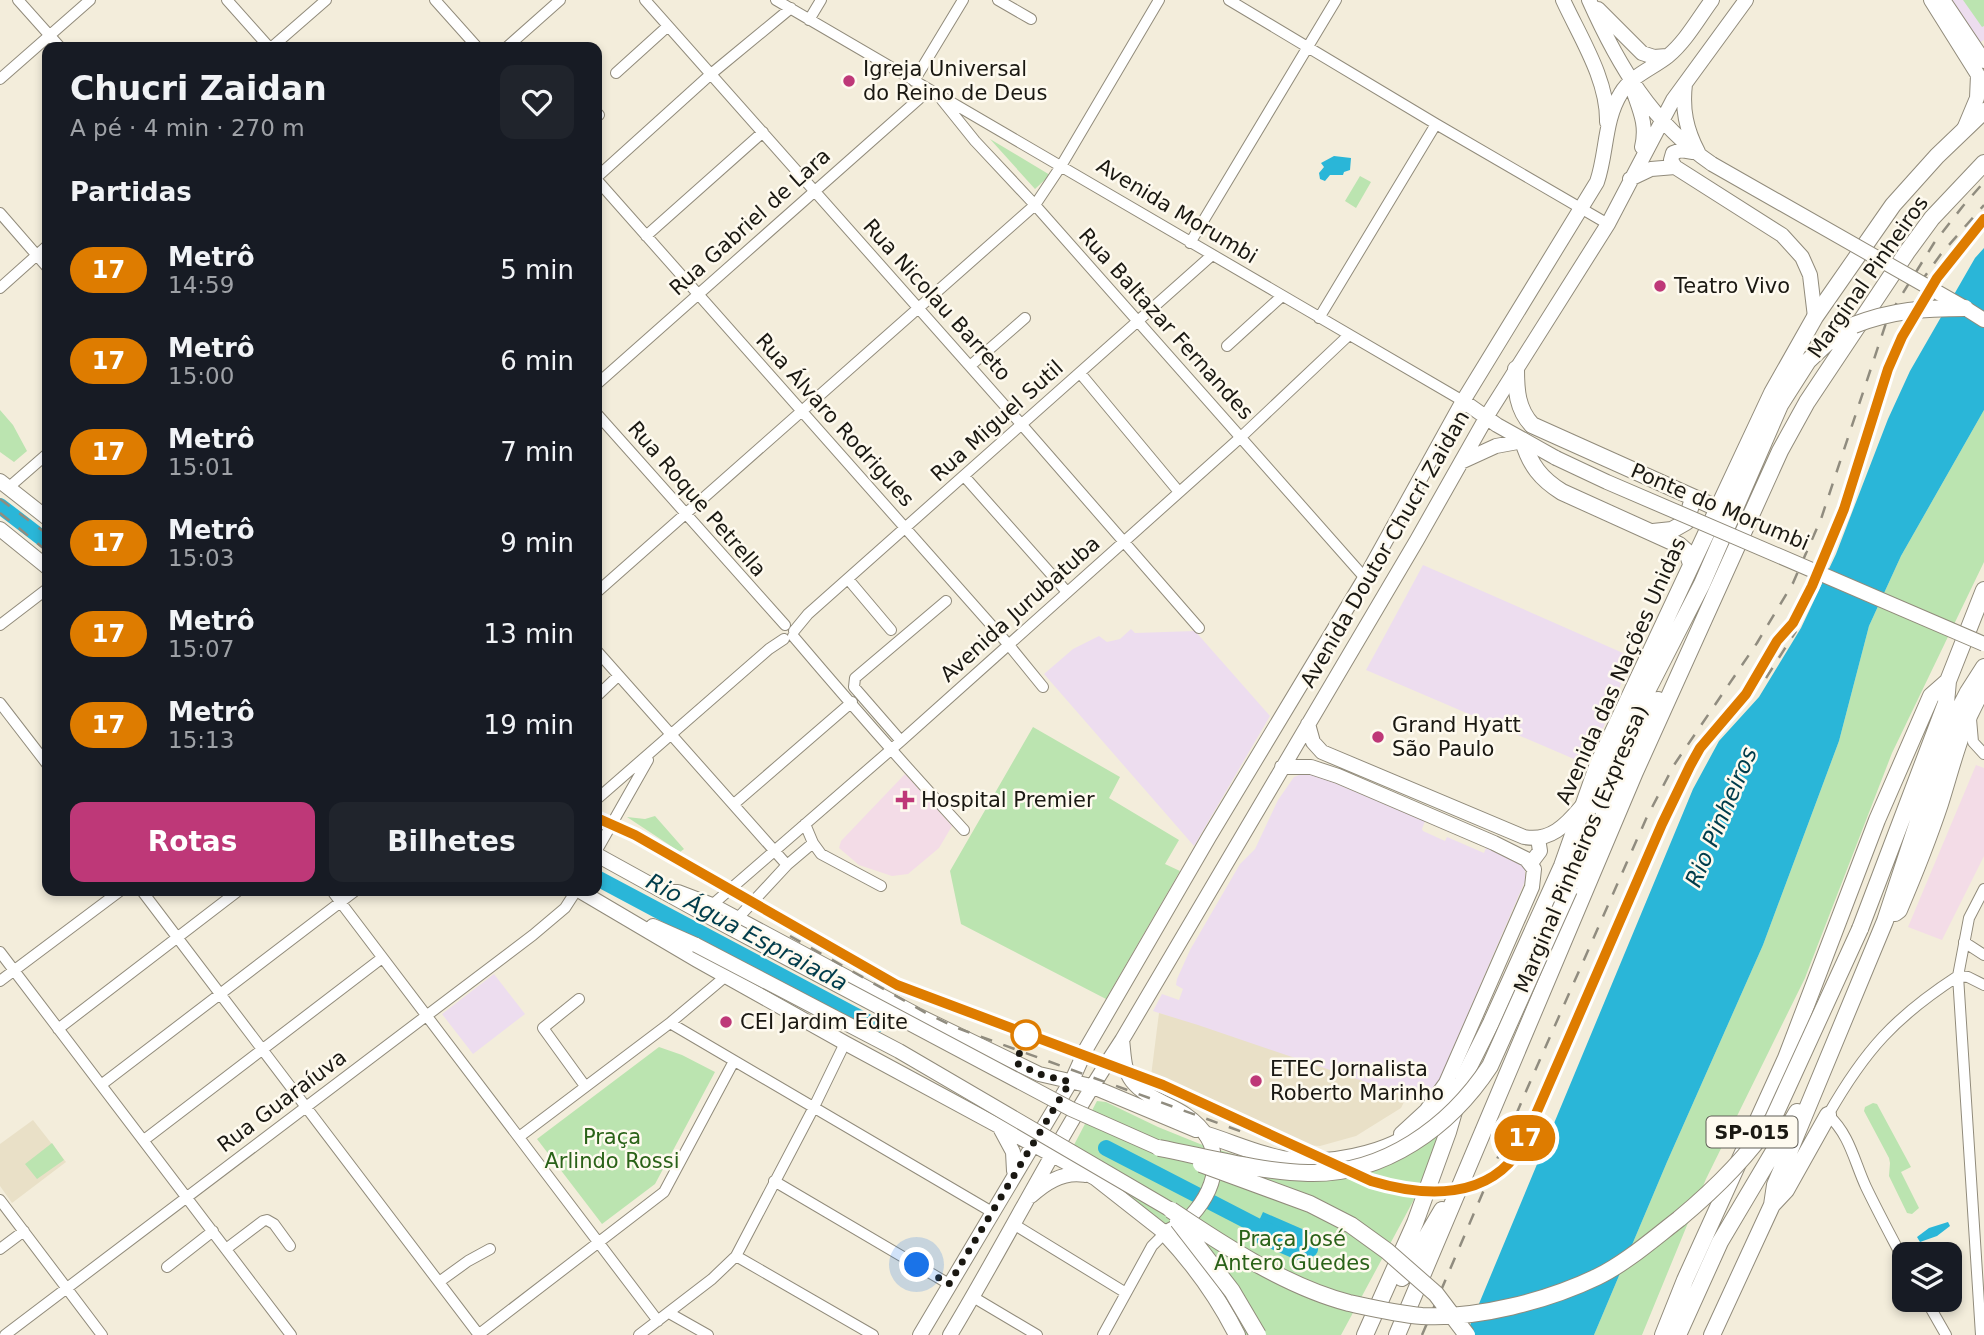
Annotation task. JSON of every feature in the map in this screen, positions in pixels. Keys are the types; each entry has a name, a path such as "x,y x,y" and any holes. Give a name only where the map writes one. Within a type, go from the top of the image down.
{"highway":[{"name":"Avenida das Nações Unidas","path":"1367,1335 1415,1223 1448,1132 1464,1077 1562,866 1598,764 1772,393 1815,317 1893,205 1937,156 1984,111"},
{"name":"Marginal Pinheiros","path":"1817,385 1932,218 1984,163"},
{"path":"1562,866 1574,846 1626,732 1679,632 1780,405 1808,361 1827,343 1854,325 1881,315 1929,308 1965,308"},
{"path":"1516,369 1520,408 1532,425 1717,508"},
{"name":"Marginal Pinheiros (Expressa)","path":"1397,1335 1625,796 1780,451 1817,385"},
{"path":"1523,441 1531,462 1545,481 1562,492 1679,545 1687,552 1691,564"},
{"path":"1653,532 1672,530 1686,522 1690,515 1692,498"},
{"name":"SP-015","path":"1663,1335 1685,1279 1786,1058 1877,820 1931,696 1948,681 1984,590"},
{"path":"1159,1149 1282,1171 1310,1173 1340,1170 1377,1161 1421,1139 1460,1105 1490,1066 1640,732 1661,696 1686,662"},
{"path":"1712,1335 1772,1205 1775,1185 1885,921 1948,732 1984,667"},
{"path":"1171,1210 1222,1245 1314,1290 1346,1302 1419,1315 1448,1316 1494,1310 1538,1299 1597,1277 1648,1244 1732,1172 1773,1119 1860,929 1945,703 1948,681"},
{"path":"1885,921 1899,910 1929,839 1959,735 1984,688"},
{"path":"1570,886 1587,837 1642,703"},
{"path":"1207,1135 1264,1154 1296,1161 1342,1158 1380,1149 1414,1133 1429,1121 1464,1077"},
{"path":"1678,1335 1705,1271 1732,1220 1799,1110 1810,1102"},
{"path":"1772,1205 1786,1190 1828,1115"},
{"path":"1159,1149 1310,1204 1351,1225 1387,1251 1428,1287 1466,1335"},
{"path":"1367,1335 1433,1224 1460,1185"},
{"path":"1171,1210 1232,1291 1258,1335"},
{"path":"1165,1233 1204,1279 1237,1335"}],"main road":[{"path":"1563,0 1595,69 1606,108 1607,130"},
{"path":"1589,0 1642,53 1654,57 1669,55"},
{"path":"1589,0 1616,59 1630,81 1662,120 1702,157"},
{"name":"Avenida Doutor Chucri Zaidan","path":"920,1335 1070,1082 1209,836 1365,578 1507,326 1582,209 1603,165 1607,130 1621,92 1630,81 1669,55 1684,41 1712,0"},
{"name":"Avenida Doutor Chucri Zaidan","path":"950,1335 1015,1225 1068,1125 1122,1040 1485,418 1608,224 1662,120 1685,83 1746,0"},
{"path":"1931,0 1978,75 1977,98 1964,131"},
{"path":"1943,0 1984,61"},
{"path":"1630,81 1644,118 1645,131 1639,160"},
{"path":"1685,83 1684,113 1688,130 1702,157"},
{"path":"1675,167 1671,160 1672,153 1681,150 1702,157 1984,320"},
{"path":"1630,178 1651,169 1675,167 1782,235 1802,257 1810,275 1815,317"},
{"name":"Avenida Morumbi","path":"1463,401 1485,418 1556,458"},
{"path":"1460,463 1496,446 1523,441"},
{"name":"Ponte do Morumbi","path":"1556,458 1617,487 1984,644"},
{"path":"4,484 42,515"},
{"path":"0,529 42,563"},
{"path":"1308,724 1310,736 1319,750 1524,837 1538,838 1559,830 1583,804"},
{"path":"1311,767 1312,754 1319,750"},
{"path":"1282,767 1311,767 1424,811 1531,863 1535,874 1532,887 1446,1083 1426,1111 1380,1149"},
{"path":"1531,863 1540,851 1538,838"},
{"path":"602,856 664,892 737,919 919,1016 1039,1074 1091,1086 1207,1135"},
{"path":"588,896 696,945 899,1051 1171,1210"},
{"path":"604,904 657,938 845,1043 1095,1178 1165,1233 1191,1217 1212,1185 1215,1161 1207,1135 1185,1114 1141,1090 1130,1079 1125,1067 1122,1040"},
{"path":"708,910 1071,1109 1159,1149"},
{"path":"1039,1074 1062,1073 1084,1054 1104,1068"},
{"path":"998,1125 1015,1157 1011,1180"},
{"path":"1028,1199 1054,1179 1074,1174 1095,1178"}],"street":[{"path":"18,0 55,42"},
{"path":"43,42 90,0"},
{"path":"227,0 265,42"},
{"path":"276,42 327,0"},
{"path":"435,0 473,42"},
{"path":"513,42 560,0"},
{"name":"Rua Nicolau Barreto","path":"645,0 1199,628"},
{"name":"Avenida Morumbi","path":"776,0 1463,401"},
{"path":"809,20 821,0"},
{"path":"914,81 963,0"},
{"path":"998,0 1031,19"},
{"path":"602,589 1035,205 1159,0"},
{"path":"1229,0 1608,224"},
{"path":"1190,243 1336,0"},
{"path":"602,174 711,74 790,8"},
{"path":"616,73 668,26"},
{"path":"0,79 42,43"},
{"name":"Rua Gabriel de Lara","path":"602,380 815,190 934,93"},
{"name":"Rua Baltazar Fernandes","path":"934,93 1365,578"},
{"path":"1319,318 1436,124"},
{"path":"646,236 763,132"},
{"name":"Rua Álvaro Rodrigues","path":"602,185 697,296 1009,644 1043,687"},
{"path":"0,213 42,261"},
{"path":"0,288 42,250"},
{"name":"Rua Miguel Sutil","path":"602,795 1211,256"},
{"path":"1227,346 1282,296"},
{"path":"970,366 1025,318"},
{"name":"Avenida Jurubatuba","path":"708,910 1241,437 1349,335"},
{"path":"1080,373 1179,492"},
{"name":"Rua Roque Petrella","path":"602,420 769,609 786,632 808,653 964,830"},
{"path":"4,484 42,457"},
{"path":"964,476 1067,592"},
{"path":"848,579 891,630"},
{"path":"0,625 42,593"},
{"path":"901,741 855,687 855,678 946,601"},
{"path":"602,657 787,865"},
{"path":"602,691 618,677"},
{"path":"734,804 852,702"},
{"path":"0,703 42,758"},
{"path":"1972,708 1973,742 1984,754"},
{"name":"Rua Miguel Sutil","path":"602,844 651,754"},
{"path":"805,824 821,854 881,886"},
{"path":"737,919 787,865 813,843"},
{"path":"1981,1335 1958,976 1969,918 1984,889"},
{"path":"0,981 113,896"},
{"path":"146,896 479,1335 664,1192 734,1061"},
{"path":"58,1029 232,896"},
{"path":"336,896 658,1321"},
{"path":"101,1085 348,896"},
{"name":"Rua Guaraíuva","path":"5,1335 555,918 574,896"},
{"path":"1964,942 1984,955"},
{"path":"0,952 291,1335"},
{"path":"144,1140 382,958"},
{"path":"519,1137 670,1023 726,976"},
{"path":"1894,1242 1859,1171 1848,1139 1828,1115 1854,1071 1899,1020 1958,976 1968,977 1984,985"},
{"path":"579,999 543,1028 585,1086"},
{"path":"670,1023 992,1212"},
{"path":"639,1335 712,1279 736,1255 845,1043"},
{"path":"774,1181 949,1284"},
{"path":"0,1200 102,1335"},
{"path":"226,1249 267,1220 274,1224 290,1246"},
{"path":"1015,1225 1126,1293"},
{"path":"0,1249 24,1231"},
{"path":"167,1267 213,1231"},
{"path":"1103,1335 1152,1246 1165,1233"},
{"path":"439,1282 489,1249"},
{"path":"736,1255 873,1335"},
{"path":"973,1297 1037,1335"},
{"path":"1933,1312 1946,1335"},
{"path":"669,1313 708,1335"}],"shaded area":[{"path":"1943,0 1984,0 1984,40 1974,46"},
{"path":"1423,565 1632,657 1588,765 1366,670"},
{"path":"1131,629 1135,633 1195,631 1270,716 1194,846 1044,674 1073,649 1099,636 1107,642 1120,639"},
{"path":"1976,765 1984,768 1984,856 1942,940 1908,927"},
{"path":"1304,773 1316,775 1425,821 1423,831 1445,841 1447,837 1484,853 1486,848 1525,869 1525,881 1441,1076 1428,1100 1419,1097 1418,1100 1153,1011 1162,994 1179,1000 1183,989 1176,985 1177,979 1190,950 1240,864 1255,849 1278,800 1294,777"},
{"name":"Hospital Premier","path":"905,774 952,826 939,848 908,874 892,876 859,865 839,848 841,841"},
{"path":"494,974 525,1014 473,1054 442,1014"},
{"name":"ETEC Jornalista Roberto Marinho","path":"1159,1013 1407,1096 1401,1108 1356,1136 1320,1146 1304,1145 1150,1084"},
{"path":"33,1120 66,1162 12,1203 0,1186 0,1144"}],"green space":[{"path":"1963,0 1984,0 1984,26 1982,27"},
{"path":"990,139 1050,175 1035,189"},
{"path":"1360,176 1371,182 1356,208 1345,201"},
{"path":"0,410 13,425 27,451 14,462 0,452"},
{"path":"1984,410 1984,562 1892,753 1805,978 1706,1179 1642,1335 1594,1335 1763,945 1839,741 1869,626 1901,556"},
{"path":"1033,727 1120,777 1109,798 1179,840 1165,864 1180,871 1106,999 961,924 950,871"},
{"path":"655,816 684,849 680,852 627,817 645,819"},
{"name":"Praça Arlindo Rossi","path":"659,1047 715,1072 655,1184 602,1224 537,1139"},
{"name":"Praça José Antero Guedes","path":"1097,1101 1106,1102 1200,1144 1262,1163 1301,1169 1442,1128 1445,1134 1418,1192 1341,1335 1246,1335 1191,1254 1064,1164"},
{"path":"1877,1104 1911,1167 1901,1172 1919,1208 1912,1214 1907,1213 1889,1176 1889,1158 1864,1111 1865,1107"},
{"path":"52,1143 64,1160 37,1179 25,1164"}],"water":[{"path":"1334,156 1351,158 1350,170 1343,175 1330,175 1325,181 1320,179 1319,173 1324,167 1321,163"},
{"name":"Rio Pinheiros","path":"1984,248 1984,410 1901,556 1869,626 1839,741 1763,945 1594,1335 1466,1335 1693,789 1719,741 1759,697 1801,628 1836,554 1888,419 1910,371 1975,258"},
{"path":"1263,1212 1316,1235 1304,1263 1250,1240"},
{"path":"1948,1222 1950,1226 1937,1236 1920,1242 1917,1237 1929,1228"}],"waterway":[{"name":"Rio Água Espraiada","path":"0,506 42,538"},
{"name":"Rio Água Espraiada","path":"602,881 875,1026"},
{"name":"Rio Água Espraiada","path":"1106,1148 1257,1226 1310,1249"}],"railway":[{"path":"1422,1335 1646,819 1674,765 1757,643 1793,583 1821,519 1888,317 1934,243 1984,182"},
{"path":"1920,283 1941,254 1984,205"},
{"path":"602,820 635,835 897,985 1163,1085 1371,1181 1392,1187 1434,1192 1474,1185 1492,1177 1522,1145 1690,766 1700,748 1746,694 1777,641 1793,623 1812,586 1844,509 1888,369 1902,337 1937,278 1984,219"},
{"path":"0,499 42,530"},
{"path":"0,513 42,547"},
{"path":"1766,678 1796,631"},
{"path":"790,936 957,1028 1248,1134"}],"metro line":[{"name":"17","path":"602,820 635,835 897,985 1163,1085 1371,1181 1395,1188 1435,1193 1462,1190 1477,1185 1507,1166 1522,1146 1662,824 1690,766 1700,748 1746,694 1777,641 1793,623 1830,548 1888,369 1902,337 1937,278 1984,219"}],"place":[{"name":"Igreja Universal do Reino de Deus","path":"849,81"},
{"name":"Teatro Vivo","path":"1660,286"},
{"name":"Grand Hyatt São Paulo","path":"1378,737"},
{"name":"Hospital Premier","path":"905,800"},
{"name":"CEI Jardim Edite","path":"726,1022"},
{"name":"ETEC Jornalista Roberto Marinho","path":"1256,1081"}],"route":[{"path":"917,1265 949,1284 1070,1082 1039,1074 1016,1063 1026,1035"}]}
